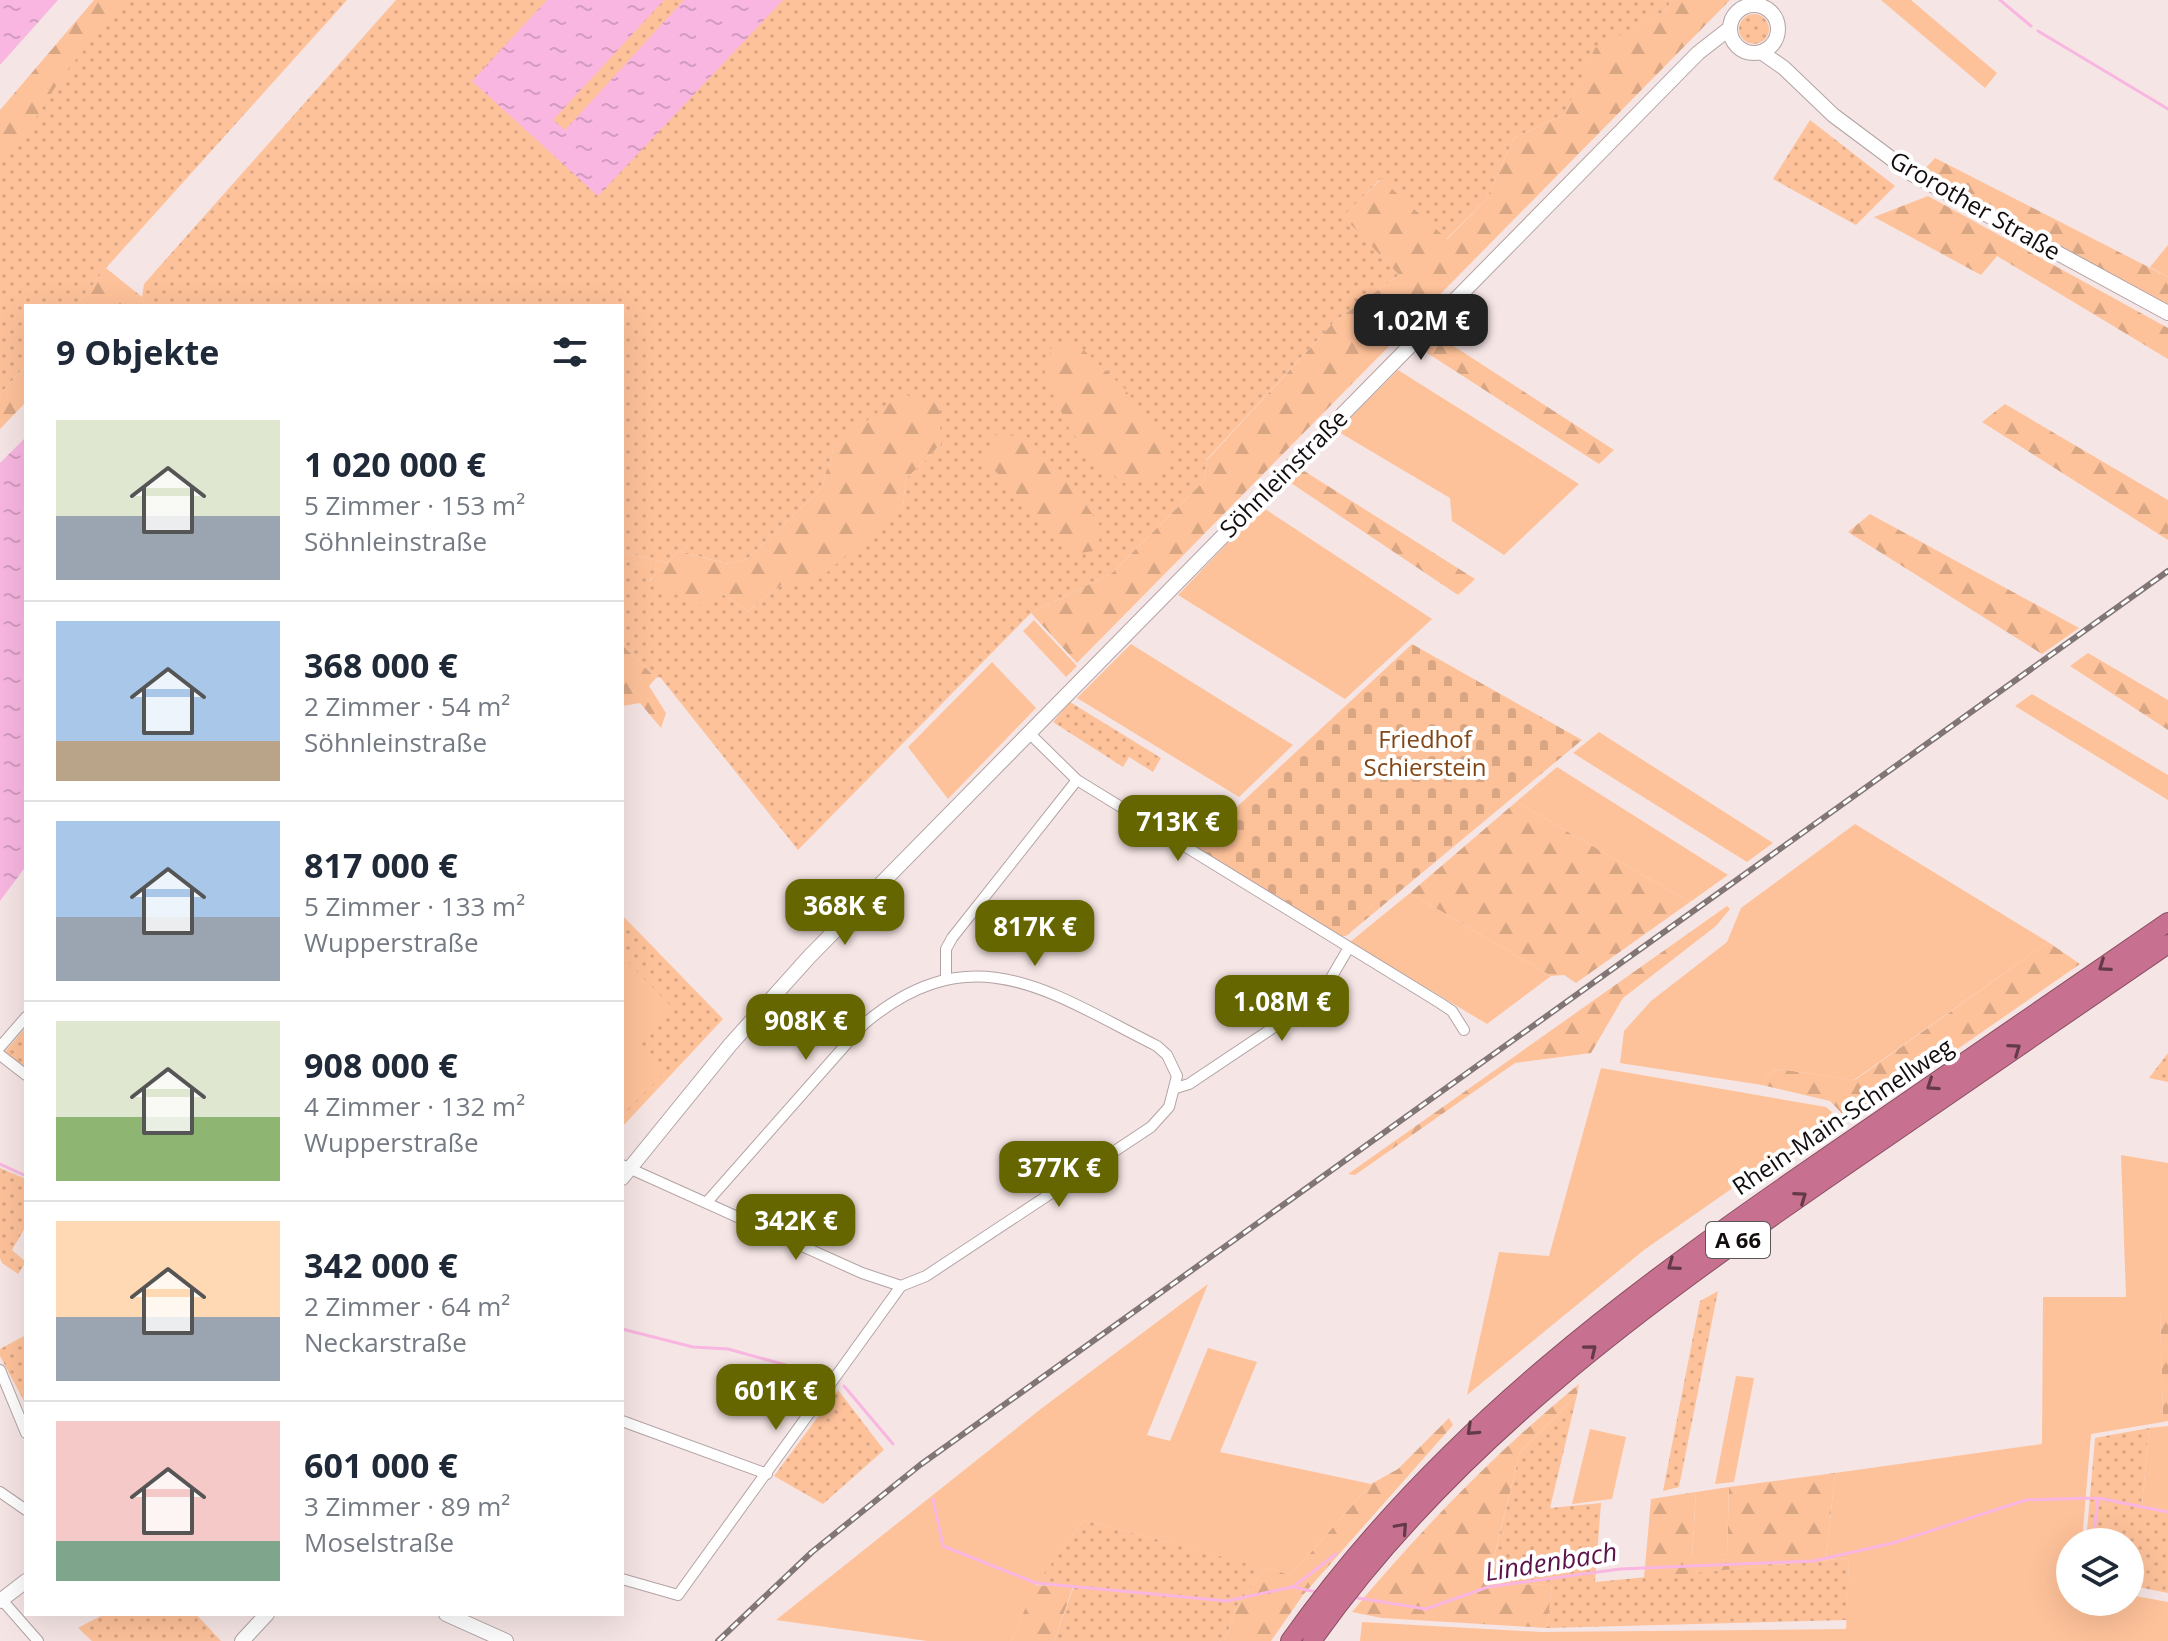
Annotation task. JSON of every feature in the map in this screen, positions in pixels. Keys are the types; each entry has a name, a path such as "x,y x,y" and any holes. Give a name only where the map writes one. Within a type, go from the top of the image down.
{"highway":[{"name":"Rhein-Main-Schnellweg","path":"1290,1641 1311,1632 1345,1583 1449,1452 1575,1339 1729,1224 2168,922"},
{"name":"Rhein-Main-Schnellweg","path":"1345,1583 1462,1464 1599,1344 1778,1212 2168,944"}],"street":[{"path":"1774,16 1775,0"},
{"path":"1758,2 1774,16 1778,25 1775,40 1761,52 1747,52 1738,47 1730,28 1736,12 1758,2"},
{"name":"Söhnleinstraße","path":"624,1171 782,986 1693,59 1730,28"},
{"name":"Grorother Straße","path":"1775,40 1779,53 1796,79"},
{"name":"Söhnleinstraße","path":"1693,59 1718,48 1738,47"},
{"name":"Grorother Straße","path":"1761,52 1796,79 1833,115 1912,174 2168,313"},
{"path":"1029,733 1077,780 1452,1011 1464,1030"},
{"path":"946,979 946,949 952,938 1077,780"},
{"path":"1176,1088 1189,1084 1307,1005 1324,990 1348,949"},
{"path":"624,1580 678,1595 901,1286 938,1268 1151,1127 1169,1107 1176,1088 1175,1068 1157,1046 1050,991 1000,977 946,979 896,1001 856,1032 707,1202"},
{"path":"0,1047 24,1019"},
{"path":"0,1055 24,1073"},
{"path":"624,1171 707,1202 862,1273 901,1286"},
{"path":"0,1370 22,1407"},
{"path":"624,1422 767,1474"},
{"path":"0,1492 24,1509"},
{"path":"24,1583 1,1600 38,1641"},
{"path":"242,1641 265,1616"},
{"path":"450,1616 506,1641"}],"green space":[{"path":"94,0 126,0 63,75 18,146 0,155 0,110"},
{"path":"118,0 347,0 106,268 78,304 24,304 24,367 0,394 0,133"},
{"path":"396,0 1671,0 1667,10 1595,49 1565,114 1514,138 1486,200 1446,239 1380,179 1344,216 1399,275 1334,322 1207,459 1204,481 1112,573 1031,613 798,850 660,677 656,678 624,647 624,561 661,570 649,581 718,591 748,611 784,583 903,506 906,479 941,444 835,445 820,490 747,559 729,564 679,551 667,563 624,552 624,304 144,304 144,284"},
{"path":"1671,0 1730,0 1077,663 1031,613 1112,573 1204,481 1207,460 1334,322 1399,275 1343,216 1381,179 1447,239 1486,200 1514,138 1565,114 1595,48 1667,10"},
{"path":"1881,0 1911,0 1997,73 1985,88"},
{"path":"1754,14 1765,18 1769,29 1765,40 1754,44 1743,40 1739,29 1743,18"},
{"path":"1810,120 1895,186 1856,225 1773,179"},
{"path":"1935,158 2168,277 2168,306 1923,171"},
{"path":"1928,196 2168,328 2168,359 1997,256 1981,275 1874,217"},
{"path":"2168,245 2168,277 2150,267"},
{"path":"106,268 142,297 144,304 78,304"},
{"path":"1435,334 1614,450 1599,464 1421,349"},
{"path":"1072,339 1123,387 1172,449 1158,476 1126,484 1096,463 1070,430 1044,376 1052,345"},
{"path":"24,367 24,404 0,429 0,394"},
{"path":"1398,370 1579,484 1504,555 1452,521 1450,498 1337,431"},
{"path":"902,394 939,404 941,444 906,479 903,506 810,587 784,583 748,611 718,591 701,606 649,582 660,570 624,561 624,552 667,563 679,551 728,564 747,559 820,490 835,445"},
{"path":"2005,404 2168,500 2168,540 1982,422"},
{"path":"993,435 1026,436 1073,484 1103,531 1094,551 1072,554 985,460"},
{"path":"1301,469 1475,579 1458,595 1288,481"},
{"path":"1262,507 1432,619 1345,699 1178,595"},
{"path":"1870,514 2079,628 2042,654 1848,532"},
{"path":"1034,620 1077,666 1066,677 1023,631"},
{"path":"1131,644 1293,745 1239,797 1077,698"},
{"name":"Friedhof Schierstein","path":"1412,644 1582,740 1346,936 1338,936 1197,850 1197,844"},
{"path":"624,647 656,678 649,686 666,713 661,728 640,703 624,706"},
{"path":"2088,653 2168,700 2168,730 2070,666"},
{"path":"992,662 1036,708 948,799 908,747"},
{"path":"2032,694 2168,775 2168,800 2015,706"},
{"path":"1070,702 1161,758 1153,772 1129,757 1123,767 1053,722"},
{"path":"1599,732 1773,843 1747,862 1573,753"},
{"path":"1557,767 1728,875 1690,902 1516,802"},
{"path":"1516,802 1690,902 1576,983 1564,975 1551,976 1410,893"},
{"path":"1855,824 2048,942 1854,1080 1779,1069 1770,1073 1762,1085 1620,1063 1624,1031 1651,1001 1727,942 1741,908"},
{"path":"1410,893 1551,976 1487,1024 1350,942"},
{"path":"1727,906 1730,909 1716,926 1623,998 1591,1053 1515,1063 1355,1175 1348,1174"},
{"path":"624,917 723,1019 624,1125"},
{"path":"2048,942 2080,964 1851,1123 1830,1101 1762,1085 1770,1073 1779,1069 1855,1080"},
{"path":"624,958 672,1007 624,1054"},
{"path":"24,1029 24,1070 3,1054"},
{"path":"639,1047 665,1073 624,1113 624,1061"},
{"path":"2168,1053 2168,1082 2149,1078"},
{"path":"1601,1068 1826,1107 1832,1112 1828,1121 1644,1250 1467,1395 1499,1252 1549,1256"},
{"path":"2121,1155 2168,1163 2168,1310 2160,1311 2163,1422 2091,1434 2083,1528 2056,1528 2056,1616 2144,1616 2144,1598 2168,1602 2168,1641 1360,1641 1362,1622 1541,1632 1846,1629 1849,1558 1826,1560 1835,1473 2042,1444 2043,1297 2126,1297"},
{"path":"0,1168 24,1178 24,1229 12,1250 24,1260 24,1265 18,1274 2,1263"},
{"path":"1208,1284 1147,1435 1170,1441 1208,1348 1257,1362 1220,1452 1371,1484 1291,1575 1084,1520 1036,1584 1011,1641 927,1641 776,1620 1042,1408"},
{"path":"1718,1291 1679,1487 1663,1491 1700,1301"},
{"path":"2160,1310 2168,1310 2168,1421 2163,1422"},
{"path":"24,1336 24,1401 0,1356 0,1349"},
{"path":"1736,1376 1754,1378 1734,1482 1715,1484"},
{"path":"1579,1384 1577,1395 1520,1452 1487,1585 1552,1584 1547,1628 1382,1618 1352,1612 1460,1492"},
{"path":"838,1390 884,1450 823,1504 774,1476"},
{"path":"1577,1395 1550,1508 1601,1503 1595,1582 1849,1558 1847,1620 1547,1628 1552,1584 1487,1586 1520,1452"},
{"path":"1449,1418 1453,1425 1303,1595 1271,1641 1220,1641 1227,1635 1236,1607 1266,1568 1291,1575 1371,1484 1398,1469"},
{"path":"2168,1426 2168,1510 2142,1506 2149,1428"},
{"path":"2149,1428 2142,1506 2168,1510 2168,1593 2144,1588 2144,1528 2087,1528 2095,1438"},
{"path":"1590,1429 1626,1437 1612,1499 1572,1504"},
{"path":"1835,1473 1826,1560 1644,1578 1651,1499 1696,1492 1692,1557 1727,1554 1729,1487"},
{"path":"1729,1487 1727,1554 1692,1558 1696,1492"},
{"path":"1084,1520 1266,1568 1236,1607 1227,1635 1220,1641 1054,1641 1074,1586 1037,1582"},
{"path":"1035,1585 1073,1587 1054,1641 1011,1641"},
{"path":"100,1616 198,1616 221,1641 92,1641 78,1628"}],"water":[{"path":"0,0 58,0 0,65"},
{"path":"547,0 664,0 553,120 565,130 684,0 783,0 598,196 472,81"},
{"path":"24,439 24,869 0,901 0,463"}],"waterway":[{"path":"2000,0 2031,26"},
{"path":"2038,31 2168,109"},
{"name":"Lindenbach","path":"0,1164 24,1175"},
{"name":"Lindenbach","path":"624,1330 693,1347 728,1349 822,1375"},
{"name":"Lindenbach","path":"844,1386 893,1444"},
{"path":"2095,1528 2098,1498"},
{"name":"Lindenbach","path":"1352,1597 1426,1609 1488,1587 1620,1569 1813,1561 1893,1543 2026,1500 2098,1498 2168,1512"},
{"name":"Lindenbach","path":"933,1499 943,1546 1036,1583 1227,1601 1292,1587 1317,1592"},
{"path":"1294,1586 1336,1554"}],"railway":[{"path":"718,1641 812,1552 920,1465 2168,571"}]}
